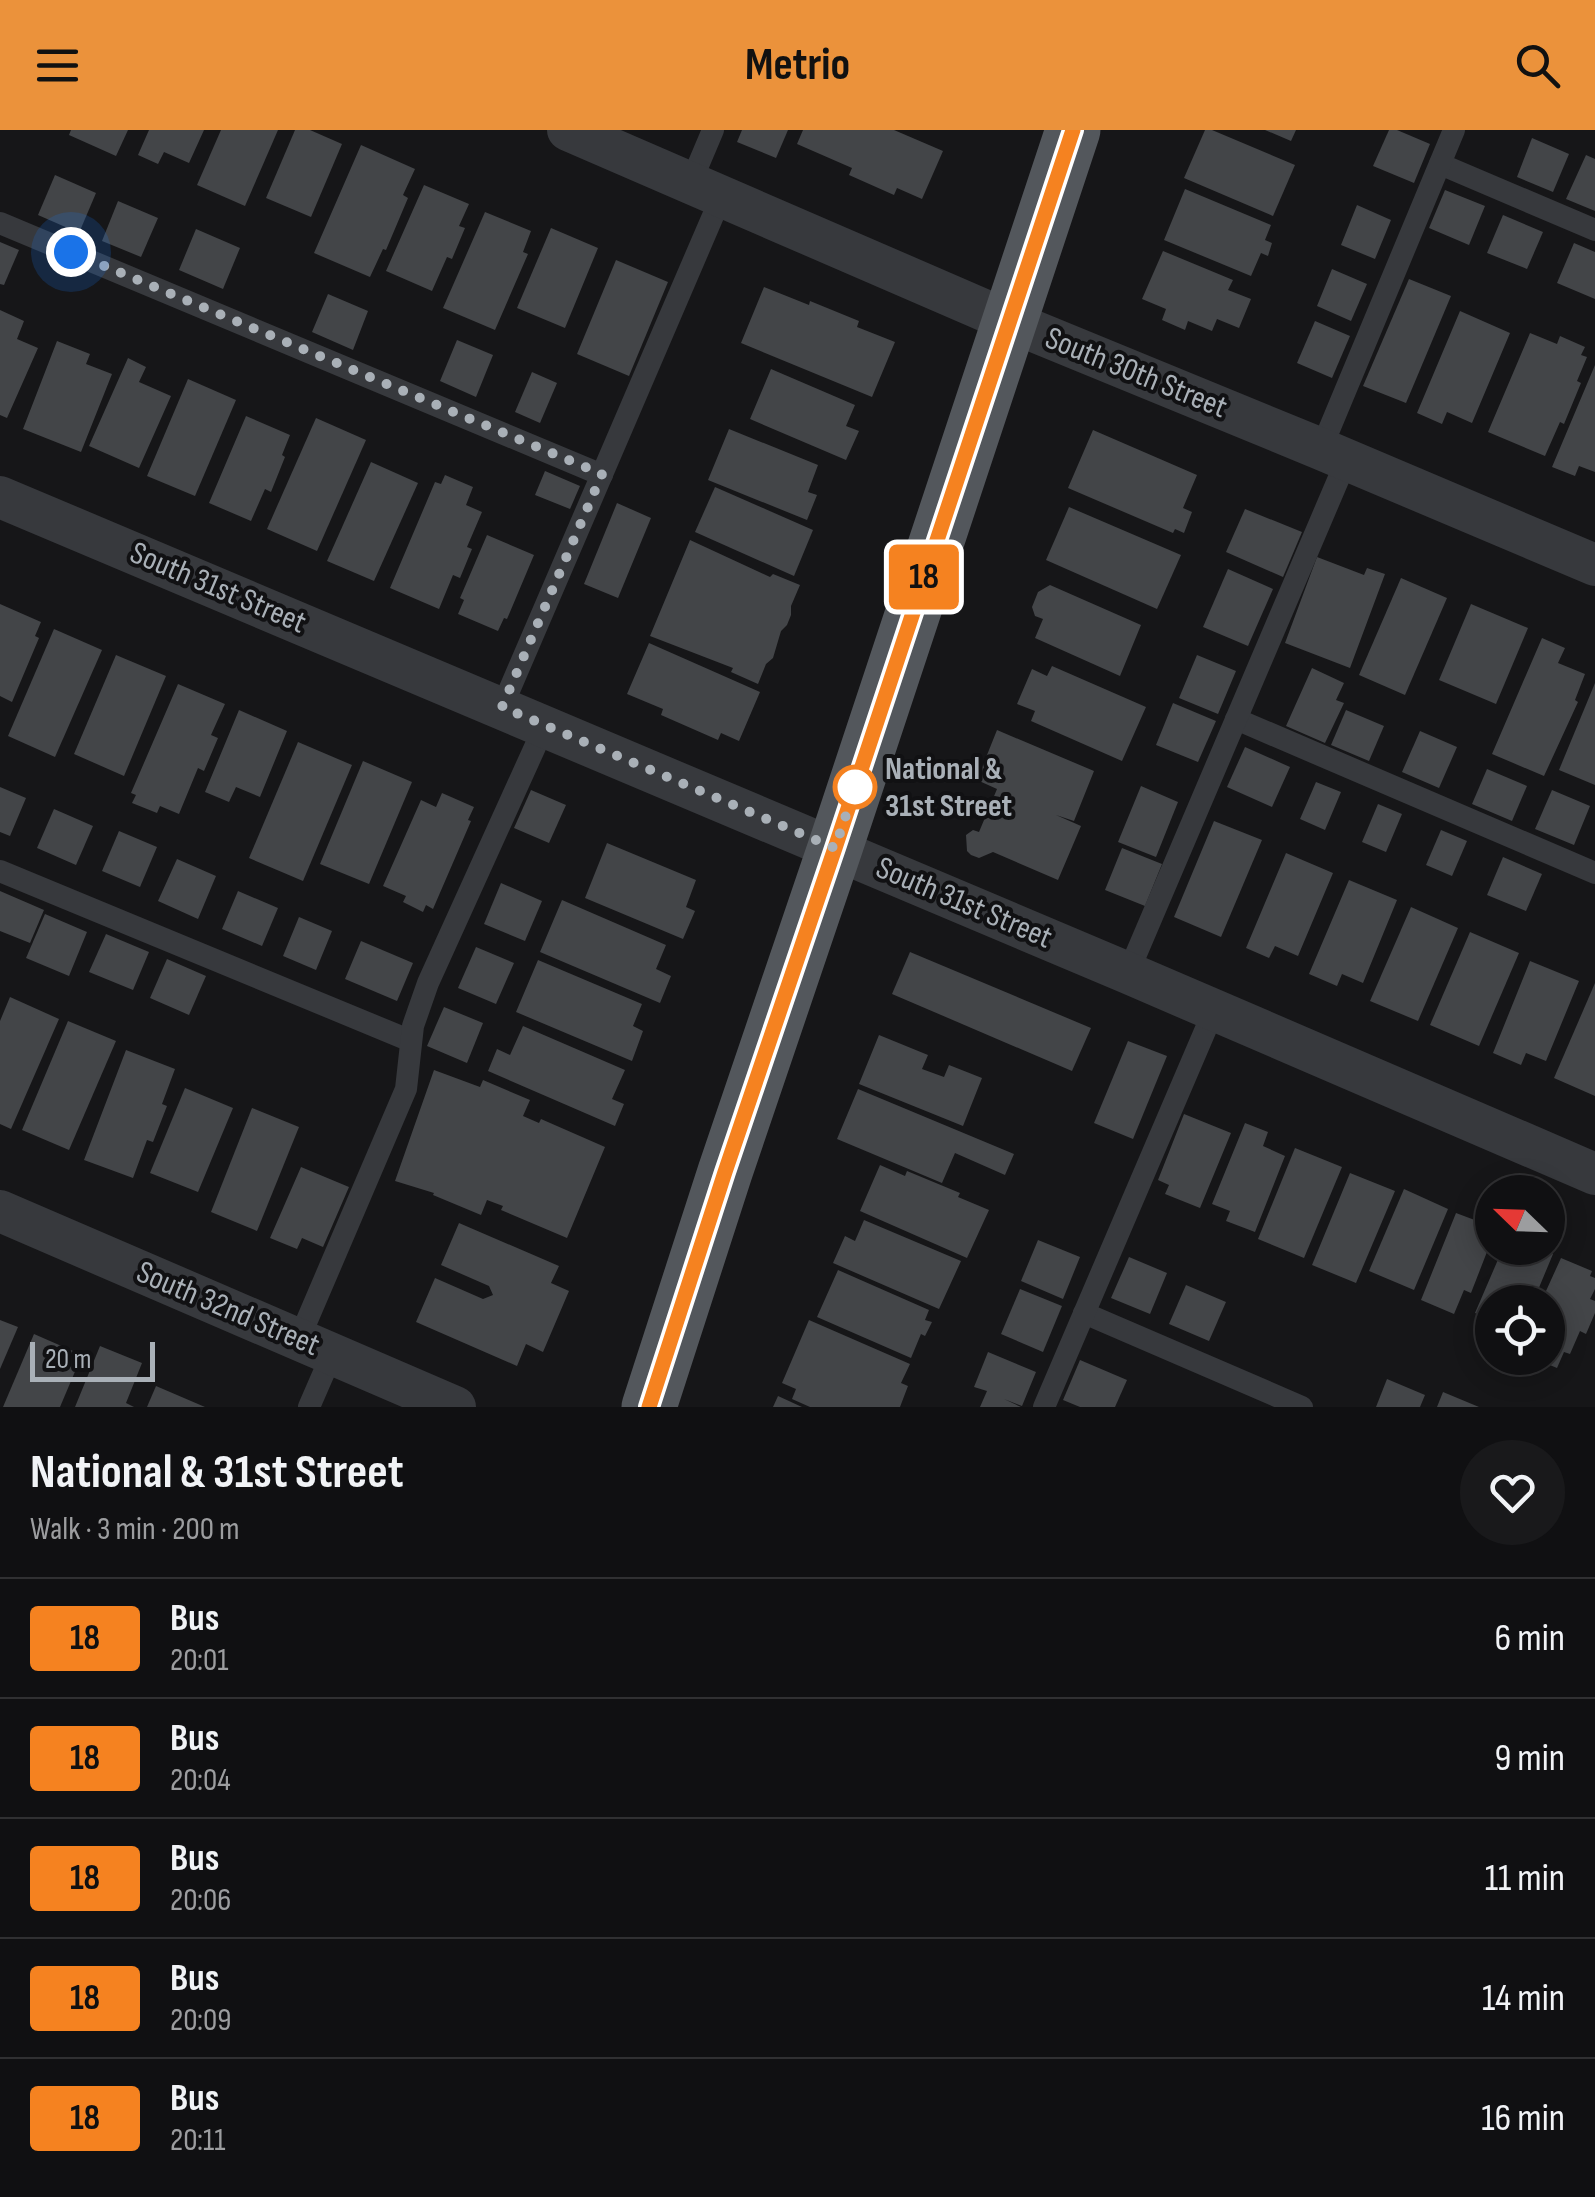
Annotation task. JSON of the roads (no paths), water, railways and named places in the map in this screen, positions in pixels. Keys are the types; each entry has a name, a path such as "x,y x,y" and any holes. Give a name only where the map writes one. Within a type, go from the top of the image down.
{"main road":[{"path":"649,1407 1073,130"}],"street":[{"name":"South 30th Street","path":"568,130 1009,321 1595,565"},
{"name":"South 31st Street","path":"0,496 1595,1174"},
{"name":"South 32nd Street","path":"0,1211 455,1407"}],"lane":[{"path":"502,707 602,474 707,188 713,130"},
{"path":"1128,973 1236,720 1454,130"},
{"path":"1440,164 1595,230"},
{"path":"0,223 602,474"},
{"path":"1236,720 1595,873"},
{"path":"309,1407 316,1347 406,1089 413,1026 428,983 545,726"},
{"path":"0,872 411,1040"},
{"path":"1044,1407 1214,1010"},
{"path":"1084,1313 1302,1407"}],"place":[{"name":"National & 31st Street","path":"855,787"}]}
